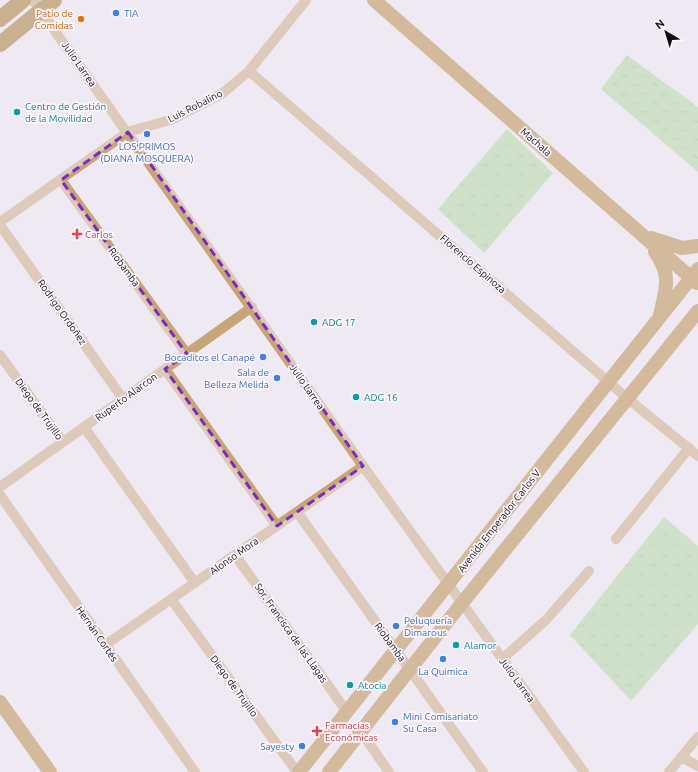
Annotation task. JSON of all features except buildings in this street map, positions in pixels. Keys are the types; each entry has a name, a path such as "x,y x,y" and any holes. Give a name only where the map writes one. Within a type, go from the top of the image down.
{"main road":[{"path":"0,19 23,0"},
{"path":"0,44 37,5 54,0"},
{"name":"Machala","path":"374,0 643,235 696,277"},
{"path":"643,235 674,247 689,248 698,246"},
{"path":"643,235 664,265 666,273 666,285 659,318"},
{"name":"Avenida Emperador Carlos V","path":"298,772 659,318 696,277"},
{"path":"329,772 462,603 698,311"},
{"path":"0,702 50,772"}],"street":[{"name":"Luis Robalino","path":"0,223 128,132 180,116 223,93 249,71 306,0"},
{"name":"Julio Larrea","path":"37,5 363,466 584,772"},
{"name":"Florencio Espinoza","path":"249,71 608,382 698,456"},
{"name":"Riobamba","path":"60,180 187,354"},
{"name":"Rodrigo Ordoñez","path":"0,223 123,399"},
{"name":"Ruperto Alarcon","path":"0,488 252,307"},
{"name":"Diego de Trujillo","path":"0,355 63,442"},
{"path":"165,369 277,526"},
{"path":"84,427 195,583"},
{"path":"616,539 689,448"},
{"name":"Alonso Mora","path":"105,645 363,466"},
{"name":"Hernán Cortés","path":"0,495 195,772"},
{"name":"Riobamba","path":"297,512 483,772"},
{"name":"Sor. Francisca de las Llagas","path":"235,554 347,712"},
{"path":"502,659 546,620 589,571"},
{"name":"Diego de Trujillo","path":"171,599 298,772"},
{"path":"361,732 389,772"},
{"path":"668,772 698,737"},
{"path":"681,757 698,766"}],"highlighted area":[{"path":"128,132 363,466 277,526 165,369 187,354 61,180"}],"green space":[{"path":"627,55 698,107 698,172 601,89"},
{"path":"507,129 553,173 484,253 438,209"},
{"path":"664,517 698,546 698,624 631,701 570,635"}],"place":[{"name":"TIA","path":"116,13"},
{"name":"Patio de Comidas","path":"81,19"},
{"name":"Centro de Gestión de la Movilidad","path":"17,112"},
{"name":"LOS PRIMOS (DIANA MOSQUERA)","path":"147,134"},
{"name":"Carlos","path":"77,234"},
{"name":"ADG 17","path":"314,322"},
{"name":"Bocaditos el Canapé","path":"263,357"},
{"name":"Sala de Belleza Melida","path":"277,378"},
{"name":"ADG 16","path":"356,397"},
{"name":"Peluquería Dimarous","path":"396,626"},
{"name":"Alamor","path":"456,645"},
{"name":"La Quimica","path":"443,659"},
{"name":"Atocia","path":"350,685"},
{"name":"Mini Comisariato Su Casa","path":"395,722"},
{"name":"Farmacias Económicas","path":"317,731"},
{"name":"Sayesty","path":"302,746"}]}
